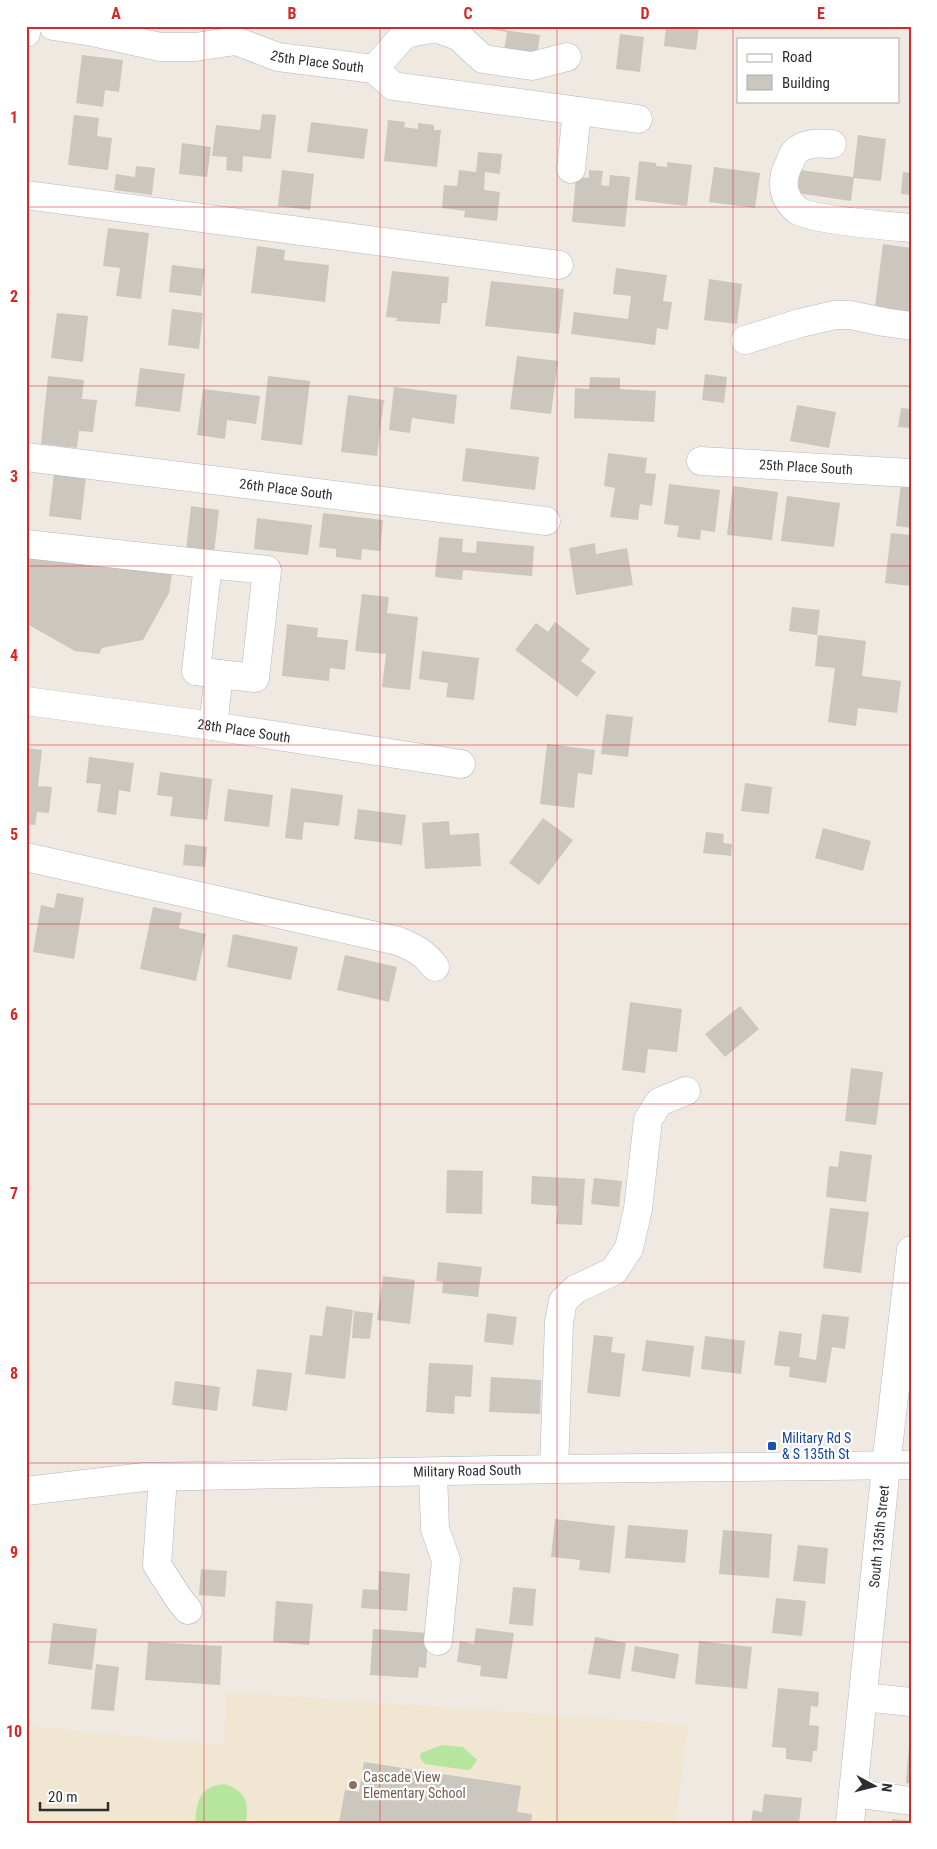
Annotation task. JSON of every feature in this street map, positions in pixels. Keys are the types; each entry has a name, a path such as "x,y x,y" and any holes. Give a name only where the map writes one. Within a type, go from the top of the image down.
{"street":[{"path":"26,33 27,26"},
{"name":"25th Place South","path":"53,26 93,32 160,47 195,47 236,42 278,57 374,69 394,86 638,119"},
{"path":"374,69 405,34 436,28 458,36 483,59 532,66 567,57"},
{"path":"571,169 577,110"},
{"path":"832,144 814,143 796,152 784,173 784,187 787,198 798,210 815,216 911,228"},
{"path":"26,195 559,265"},
{"path":"745,340 800,322 835,315 850,314 911,326"},
{"name":"26th Place South","path":"26,457 546,521"},
{"name":"25th Place South","path":"701,461 911,473"},
{"path":"26,544 266,570 255,678 196,671 208,564"},
{"path":"213,726 219,674"},
{"name":"28th Place South","path":"26,702 213,726 461,764"},
{"path":"26,857 398,941 427,956 435,967"},
{"path":"554,1469 559,1322 562,1301 576,1289 614,1271 629,1248 638,1208 648,1120 659,1102 686,1091"},
{"name":"South 135th Street","path":"850,1823 862,1697 898,1466 911,1250"},
{"name":"Military Road South","path":"26,1491 163,1477 554,1469 898,1466"},
{"path":"433,1472 434,1524 446,1560 438,1641"},
{"path":"163,1477 157,1565 188,1610"},
{"path":"862,1697 911,1702"},
{"path":"853,1793 911,1801"}],"shaded area":[{"name":"Cascade View Elementary School","path":"227,1692 688,1725 675,1823 26,1823 26,1726 224,1746"}],"green space":[{"path":"442,1745 463,1747 477,1760 471,1769 467,1770 425,1764 420,1758 421,1753"},
{"path":"224,1784 237,1790 244,1798 247,1809 246,1823 195,1823 198,1801 201,1796 209,1788"}],"building":[{"path":"470,26 505,26 505,30 540,35 537,56 504,51 507,32"},
{"path":"666,26 699,26 696,50 664,46"},
{"path":"620,34 644,37 640,72 616,69"},
{"path":"82,55 123,60 119,92 105,90 103,107 76,103"},
{"path":"262,114 276,115 271,159 243,156 242,172 226,170 227,157 212,156 216,125 260,130"},
{"path":"74,115 99,118 97,136 112,138 108,170 68,165"},
{"path":"388,120 405,122 404,127 418,129 418,123 434,125 434,130 441,130 437,167 384,161"},
{"path":"311,122 368,129 364,159 307,152"},
{"path":"858,135 886,139 881,181 854,178 851,201 797,193 800,170 853,177"},
{"path":"182,143 211,147 207,177 179,174"},
{"path":"478,152 502,154 500,174 485,172 484,190 500,192 497,221 464,217 465,211 442,208 444,185 457,186 459,170 476,172"},
{"path":"639,161 656,163 656,166 667,167 667,162 692,165 687,206 635,200"},
{"path":"136,166 155,168 152,195 114,190 116,174 135,177"},
{"path":"714,167 760,173 755,208 709,202"},
{"path":"282,170 314,174 310,210 278,206"},
{"path":"589,170 603,171 601,185 609,186 610,175 630,177 625,227 572,222 576,177 589,178"},
{"path":"903,172 911,173 911,195 901,194"},
{"path":"108,228 149,233 141,299 116,296 120,268 103,266"},
{"path":"883,244 911,248 911,318 874,314"},
{"path":"257,246 285,250 284,260 329,265 325,302 251,293"},
{"path":"172,265 205,269 201,296 169,292"},
{"path":"616,268 667,275 663,301 672,302 668,330 657,328 655,345 571,334 574,312 628,319 631,296 613,294"},
{"path":"392,271 449,277 447,303 442,303 440,324 396,321 397,318 386,317"},
{"path":"709,279 742,284 737,324 704,320"},
{"path":"491,281 564,289 559,334 485,326"},
{"path":"172,309 203,313 199,349 168,345"},
{"path":"57,313 88,316 83,362 51,358"},
{"path":"517,356 558,361 551,414 510,409"},
{"path":"140,368 185,374 180,412 135,406"},
{"path":"705,374 727,377 724,403 702,400"},
{"path":"48,376 84,380 82,399 97,400 93,432 79,431 77,448 41,444"},
{"path":"268,376 310,381 302,445 261,440"},
{"path":"590,377 620,378 620,389 656,391 654,422 574,418 575,388 589,389"},
{"path":"394,387 457,395 454,424 412,418 410,433 389,430"},
{"path":"203,389 260,396 256,424 227,420 225,439 197,435"},
{"path":"348,395 384,400 377,456 341,452"},
{"path":"797,405 836,412 829,448 790,441"},
{"path":"901,408 911,409 911,428 898,427"},
{"path":"466,448 539,457 535,490 462,481"},
{"path":"608,453 647,458 645,473 656,474 652,506 640,504 638,520 610,517 615,488 604,486"},
{"path":"54,473 86,477 81,520 49,516"},
{"path":"901,483 911,484 911,528 896,526"},
{"path":"669,484 720,490 715,532 701,530 700,540 677,537 679,526 664,524"},
{"path":"733,486 778,492 772,540 727,535"},
{"path":"787,496 840,503 834,547 781,541"},
{"path":"191,506 219,510 213,562 185,559"},
{"path":"323,513 383,520 380,551 362,549 361,560 336,557 336,549 319,547"},
{"path":"257,518 312,525 308,555 254,549"},
{"path":"891,533 911,535 911,586 885,583"},
{"path":"439,537 463,539 462,552 476,553 477,541 534,546 532,576 463,570 462,580 435,577"},
{"path":"595,543 596,554 627,548 633,585 576,595 569,548"},
{"path":"26,554 172,574 169,593 143,640 102,648 99,654 75,651 27,624"},
{"path":"362,594 389,597 387,613 418,617 410,690 382,687 386,654 355,651"},
{"path":"792,607 820,610 817,635 789,631"},
{"path":"555,622 590,649 581,661 596,672 577,697 515,650 536,623 548,632"},
{"path":"287,624 318,628 317,637 348,640 345,670 330,668 329,681 282,676"},
{"path":"818,635 866,641 862,676 901,681 897,713 858,708 856,726 828,722 835,668 815,666"},
{"path":"422,651 479,658 474,700 446,697 448,683 419,679"},
{"path":"606,714 633,717 628,757 601,754"},
{"path":"547,744 595,750 592,775 578,773 574,808 540,804"},
{"path":"26,748 42,750 38,786 52,787 49,813 37,812 35,825 26,824"},
{"path":"89,757 134,763 130,792 119,790 116,815 97,812 101,784 86,783"},
{"path":"160,772 212,779 207,820 170,816 173,797 157,795"},
{"path":"745,783 772,787 769,814 741,811"},
{"path":"291,788 343,795 339,826 304,822 302,840 285,838"},
{"path":"228,789 273,795 269,827 224,821"},
{"path":"358,809 406,815 402,845 354,839"},
{"path":"543,818 573,840 539,885 509,863"},
{"path":"449,821 450,835 479,833 481,866 425,869 422,823"},
{"path":"823,828 871,841 863,871 815,858"},
{"path":"706,832 724,834 723,843 732,844 731,856 703,853"},
{"path":"185,844 207,847 205,867 183,865"},
{"path":"57,893 84,898 74,959 33,952 41,905 54,908"},
{"path":"153,907 182,913 179,928 206,934 196,981 140,969"},
{"path":"233,934 298,947 291,980 227,967"},
{"path":"345,955 397,967 389,1002 337,990"},
{"path":"630,1002 682,1009 677,1052 648,1049 645,1073 622,1070"},
{"path":"740,1006 759,1029 725,1057 705,1034"},
{"path":"851,1068 883,1072 876,1125 845,1121"},
{"path":"840,1151 872,1155 866,1202 826,1197 829,1166 838,1167"},
{"path":"447,1170 483,1171 482,1214 446,1213"},
{"path":"532,1176 585,1179 582,1225 556,1224 558,1206 531,1204"},
{"path":"594,1178 622,1181 619,1207 591,1204"},
{"path":"830,1208 869,1212 861,1273 823,1268"},
{"path":"438,1262 482,1267 478,1297 442,1293 443,1282 436,1281"},
{"path":"383,1276 415,1280 410,1324 377,1320"},
{"path":"326,1306 353,1310 345,1379 305,1374 310,1335 322,1336"},
{"path":"354,1311 373,1313 370,1339 352,1338"},
{"path":"487,1313 517,1317 513,1345 484,1342"},
{"path":"822,1314 849,1317 845,1349 832,1347 826,1383 789,1377 790,1367 774,1365 779,1331 802,1334 799,1357 816,1360"},
{"path":"594,1335 613,1337 611,1352 625,1354 620,1397 587,1393"},
{"path":"705,1336 745,1341 741,1374 701,1369"},
{"path":"646,1340 694,1346 690,1377 642,1371"},
{"path":"429,1363 473,1365 471,1397 455,1396 454,1414 426,1412"},
{"path":"257,1369 292,1373 287,1411 252,1406"},
{"path":"491,1377 541,1380 540,1414 489,1412"},
{"path":"175,1381 220,1387 217,1411 172,1405"},
{"path":"555,1519 615,1526 610,1573 579,1570 580,1560 551,1557"},
{"path":"628,1525 688,1530 685,1563 625,1558"},
{"path":"723,1530 772,1534 769,1578 719,1574"},
{"path":"798,1545 828,1548 825,1584 793,1581"},
{"path":"201,1569 227,1571 225,1597 199,1595"},
{"path":"379,1571 410,1574 407,1611 361,1608 363,1589 378,1590"},
{"path":"513,1587 536,1589 533,1626 509,1624"},
{"path":"776,1598 806,1601 802,1636 772,1633"},
{"path":"276,1601 313,1604 309,1645 273,1642"},
{"path":"53,1623 97,1629 92,1670 48,1664"},
{"path":"476,1628 514,1633 507,1679 480,1676 481,1666 457,1662 460,1641 474,1644"},
{"path":"373,1629 428,1633 426,1668 419,1667 418,1678 370,1675"},
{"path":"595,1637 626,1643 620,1679 588,1674"},
{"path":"699,1641 752,1647 747,1689 695,1684"},
{"path":"148,1642 222,1646 220,1685 145,1680"},
{"path":"635,1646 679,1654 675,1679 631,1671"},
{"path":"96,1664 119,1667 114,1711 91,1709"},
{"path":"778,1688 819,1692 818,1707 811,1706 809,1725 819,1726 817,1751 813,1751 812,1762 786,1759 786,1748 772,1747"},
{"path":"909,1745 911,1745 911,1784 906,1783"},
{"path":"364,1762 521,1786 517,1812 532,1814 531,1823 339,1823 345,1790 359,1792"},
{"path":"764,1794 802,1798 799,1823 751,1823 753,1810 762,1812"},
{"path":"892,1819 911,1821 911,1823 892,1823"}],"place":[{"name":"Military Rd S & S 135th St","path":"772,1446"},
{"name":"Cascade View Elementary School","path":"353,1785"}]}
